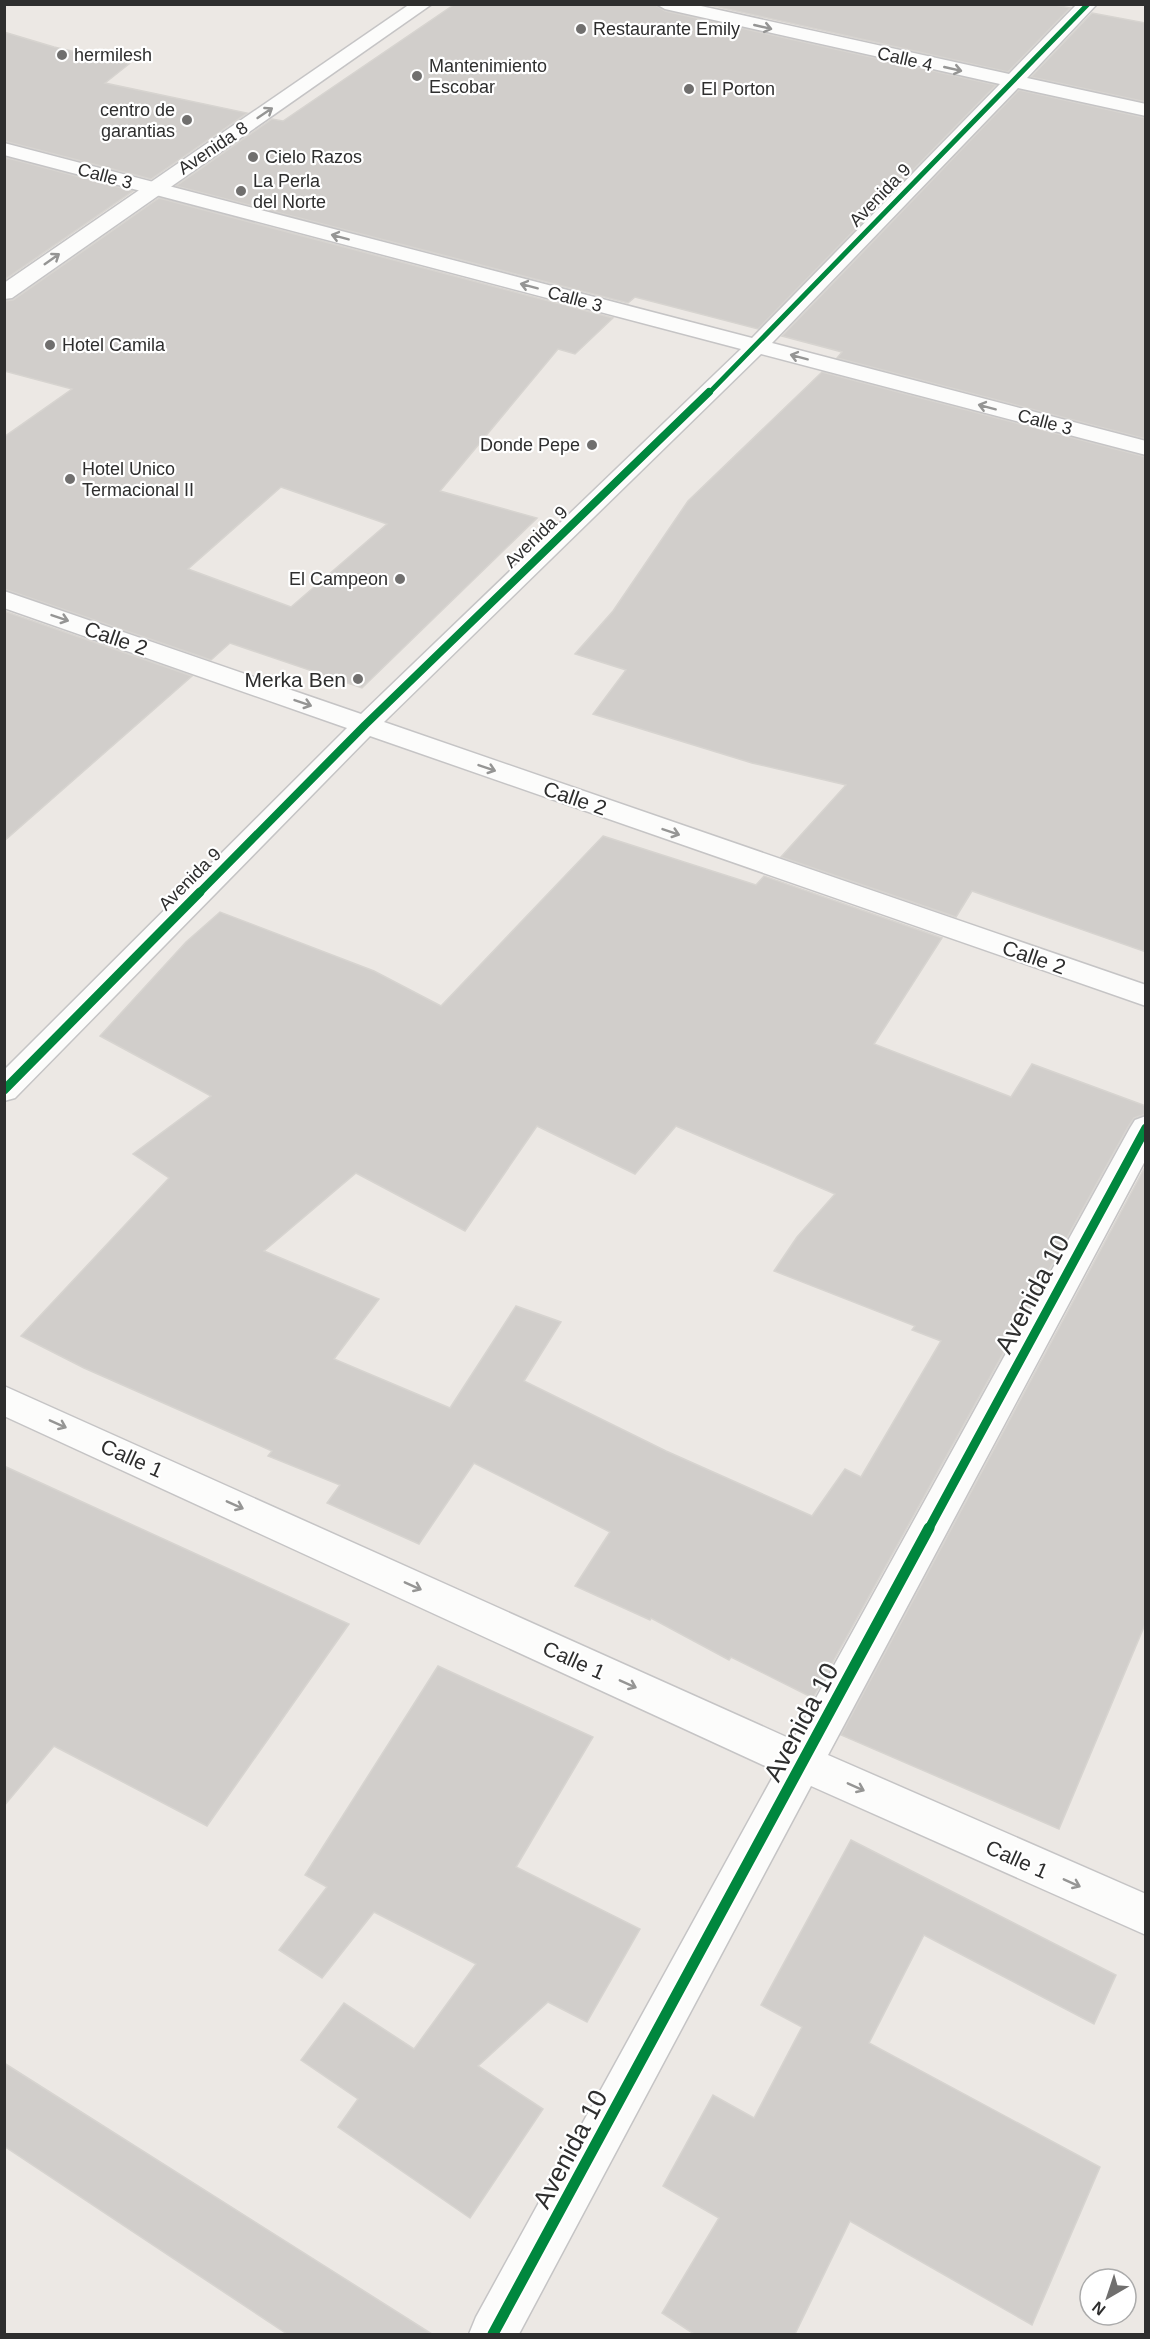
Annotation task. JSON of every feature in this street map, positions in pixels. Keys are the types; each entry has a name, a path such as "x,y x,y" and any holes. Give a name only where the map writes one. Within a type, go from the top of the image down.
{"street":[{"name":"Avenida 8","path":"4,293 423,4"},
{"name":"Calle 4","path":"665,4 1146,110"},
{"name":"Avenida 9","path":"4,1090 365,725 757,346 1088,4"},
{"name":"Calle 3","path":"4,149 1146,448"},
{"name":"Calle 2","path":"4,598 1146,996"},
{"name":"Avenida 10","path":"493,2334 1146,1128"},
{"name":"Calle 1","path":"4,1400 802,1763 1146,1915"}],"building":[{"path":"455,4 654,4 665,11 996,85 758,329 635,297 628,303 176,186 272,119 283,121"},
{"path":"705,4 1050,4 1070,8 1008,72"},
{"path":"1092,13 1146,23 1146,102 1031,77"},
{"path":"4,32 54,47 129,64 105,83 247,113 151,179 4,141"},
{"path":"1019,90 1146,118 1146,439 837,358 842,352 782,336"},
{"path":"4,157 133,191 4,280"},
{"path":"159,198 613,318 575,354 558,349 440,491 537,518 362,688 230,643 211,660 4,589 4,437 72,389 4,371 4,301 13,300","holes":["281,487 387,524 291,607 188,569"]},
{"path":"822,372 1146,457 1146,952 972,891 956,917 781,857 846,785 752,763 593,714 626,670 575,654 613,611 688,501"},
{"path":"4,611 192,676 4,841"},
{"path":"603,836 756,885 764,876 942,938 874,1044 1011,1097 1032,1064 1146,1106 1146,1114 1134,1118 1128,1127 813,1698 731,1657 729,1660 651,1618 650,1620 575,1586 610,1532 474,1463 419,1544 327,1503 340,1485 268,1456 272,1451 84,1368 21,1336 169,1178 133,1154 211,1096 100,1036 186,942 220,912 374,971 441,1006","holes":["537,1126 635,1174 676,1126 835,1194 797,1237 774,1271 915,1326 912,1330 941,1341 861,1477 845,1469 812,1516 666,1451 524,1381 561,1322 516,1306 450,1408 334,1359 379,1299 264,1251 356,1173 465,1231"]},
{"path":"1146,1165 1146,1622 1059,1829 841,1735"},
{"path":"4,1466 349,1624 207,1826 54,1746 4,1806"},
{"path":"438,1666 593,1737 516,1867 640,1929 587,2022 548,2002 478,2066 543,2109 470,2218 338,2127 358,2099 301,2060 344,2003 414,2049 476,1964 374,1912 322,1978 279,1950 327,1887 305,1875"},
{"path":"851,1840 1116,1975 1094,2024 924,1935 869,2043 1100,2167 1032,2325 850,2221 795,2334 694,2334 662,2313 719,2218 663,2186 713,2095 754,2118 802,2027 761,2005"},
{"path":"4,2063 432,2334 287,2334 4,2146"}],"cycle path":[{"path":"4,1090 365,725 757,346 1088,4"},
{"path":"493,2334 1146,1128"}],"place":[{"name":"Restaurante Emily","path":"581,29"},
{"name":"hermilesh","path":"62,55"},
{"name":"Mantenimiento Escobar","path":"417,76"},
{"name":"El Porton","path":"689,89"},
{"name":"centro de garantias","path":"187,120"},
{"name":"Cielo Razos","path":"253,157"},
{"name":"La Perla del Norte","path":"241,191"},
{"name":"Hotel Camila","path":"50,345"},
{"name":"Donde Pepe","path":"592,445"},
{"name":"Hotel Unico Termacional II","path":"70,479"},
{"name":"El Campeon","path":"400,579"},
{"name":"Merka Ben","path":"358,679"}]}
